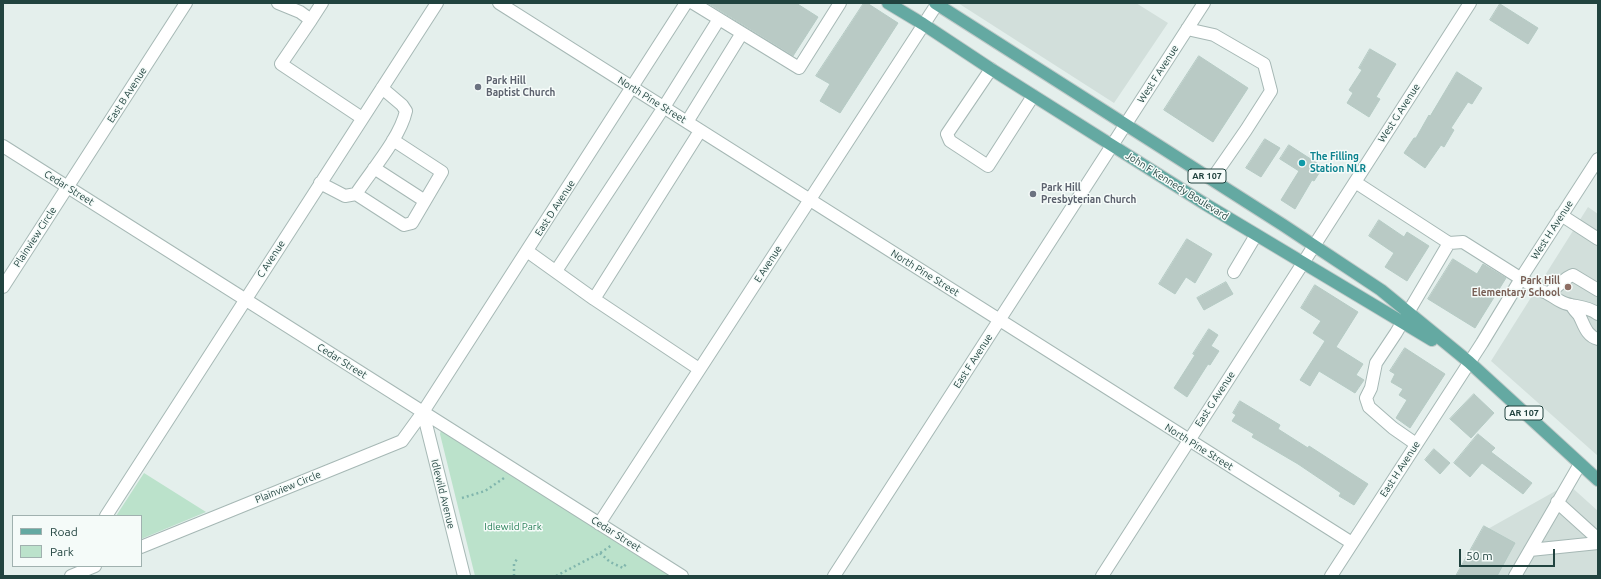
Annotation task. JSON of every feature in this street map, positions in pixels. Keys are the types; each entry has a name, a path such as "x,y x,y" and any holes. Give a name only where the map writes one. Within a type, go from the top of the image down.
{"main road":[{"name":"John F Kennedy Boulevard","path":"888,3 1112,146 1256,235 1303,263 1404,317 1469,362 1598,480"},
{"name":"John F Kennedy Boulevard","path":"936,3 1314,245 1381,290 1404,317"}],"street":[{"name":"East B Avenue","path":"68,187 186,3"},
{"path":"278,3 300,12 311,20"},
{"path":"322,3 281,64 362,118"},
{"name":"C Avenue","path":"107,515 437,3"},
{"name":"North Pine Street","path":"499,3 1352,544"},
{"name":"East D Avenue","path":"423,412 686,3"},
{"path":"693,3 799,68 834,5"},
{"name":"E Avenue","path":"599,524 936,3"},
{"name":"West F Avenue","path":"1112,146 1204,3"},
{"name":"West G Avenue","path":"1303,263 1470,3"},
{"path":"556,271 664,107 719,19"},
{"path":"1187,29 1214,35 1264,64 1271,91 1212,179"},
{"path":"687,122 742,33"},
{"path":"991,69 948,134 950,141 988,166 1033,96"},
{"path":"356,194 404,121 406,112 402,105 382,88"},
{"path":"594,299 700,131"},
{"path":"320,183 345,196 356,194 404,225 412,223 442,172 392,140"},
{"name":"Cedar Street","path":"3,146 682,576"},
{"name":"East F Avenue","path":"834,576 1112,146"},
{"name":"West H Avenue","path":"1469,362 1598,159"},
{"path":"374,168 425,201"},
{"path":"1355,182 1449,243 1463,242 1539,290 1549,293 1561,302 1591,309 1598,314"},
{"name":"Plainview Circle","path":"3,287 68,187"},
{"path":"1561,216 1598,239"},
{"path":"1234,272 1256,235"},
{"path":"1416,444 1393,428 1369,408 1366,398 1371,388 1376,363 1396,333 1404,317 1449,243"},
{"path":"527,251 594,299 699,370"},
{"name":"East G Avenue","path":"1102,576 1303,263"},
{"path":"1549,293 1560,285 1568,276 1573,275 1598,290"},
{"path":"1571,305 1579,315 1589,334 1598,340"},
{"name":"East H Avenue","path":"1331,576 1469,362"},
{"name":"Plainview Circle","path":"142,547 380,449 397,444 406,437 423,412"},
{"name":"Idlewild Avenue","path":"423,412 464,576"},
{"path":"1515,576 1580,464"},
{"path":"1557,502 1598,539"},
{"path":"1530,550 1598,543"},
{"path":"67,576 73,567"},
{"path":"71,576 94,567"}],"path":[{"path":"462,498 485,490 508,475"},
{"path":"556,576 600,553 622,538"},
{"path":"600,553 610,562 623,568 626,564"},
{"path":"514,576 514,564 517,559"}],"shaded area":[{"path":"958,3 1136,3 1168,23 1114,103"},
{"name":"Park Hill Elementary School","path":"1588,207 1598,214 1598,456 1491,361"},
{"path":"1568,484 1598,511 1598,576 1457,576 1486,530"}],"green space":[{"name":"Idlewild Park","path":"441,430 682,576 475,576 440,434"},
{"path":"144,473 206,512 142,539 142,515 117,515"}],"building":[{"path":"708,3 796,3 818,17 793,56"},
{"path":"864,3 867,3 898,23 840,113 820,101 830,84 816,76"},
{"path":"1500,4 1538,28 1528,44 1490,20"},
{"path":"1370,49 1396,64 1376,97 1380,99 1369,117 1347,103 1353,93 1349,90 1362,70 1359,68"},
{"path":"1199,56 1248,88 1213,142 1164,110"},
{"path":"1457,72 1482,88 1472,104 1468,102 1451,128 1454,130 1444,147 1441,145 1425,168 1404,153 1414,138 1416,138"},
{"path":"1265,139 1280,148 1261,177 1246,168"},
{"path":"1289,145 1323,167 1314,181 1312,180 1295,209 1281,200 1299,171 1280,159"},
{"path":"1379,220 1404,237 1407,232 1429,246 1407,281 1385,267 1394,253 1369,236"},
{"path":"1187,239 1212,254 1195,283 1186,277 1175,294 1159,284"},
{"path":"1453,259 1477,274 1483,264 1506,278 1475,328 1428,299"},
{"path":"1226,282 1233,294 1204,310 1197,298"},
{"path":"1315,285 1358,312 1336,347 1363,364 1356,375 1364,380 1355,393 1319,371 1310,386 1300,380 1325,341 1313,333 1321,321 1301,308"},
{"path":"1209,329 1218,335 1211,346 1219,351 1210,365 1208,364 1187,397 1174,388 1195,355 1193,354"},
{"path":"1405,348 1445,374 1410,428 1396,418 1407,400 1399,395 1403,389 1391,382 1395,374 1390,371"},
{"path":"1474,394 1494,413 1471,438 1450,419"},
{"path":"1240,401 1280,425 1278,429 1308,448 1309,446 1368,484 1354,505 1339,496 1341,493 1298,464 1252,437 1254,434 1232,421 1236,415 1233,413"},
{"path":"1478,434 1495,448 1491,452 1532,483 1523,494 1482,463 1470,477 1454,463"},
{"path":"1434,449 1450,463 1440,474 1425,460"},
{"path":"1484,526 1515,543 1497,576 1456,576"}],"place":[{"name":"Park Hill Baptist Church","path":"478,87"},
{"name":"The Filling Station NLR","path":"1302,163"},
{"name":"Park Hill Presbyterian Church","path":"1033,194"},
{"name":"Park Hill Elementary School","path":"1568,287"}]}
